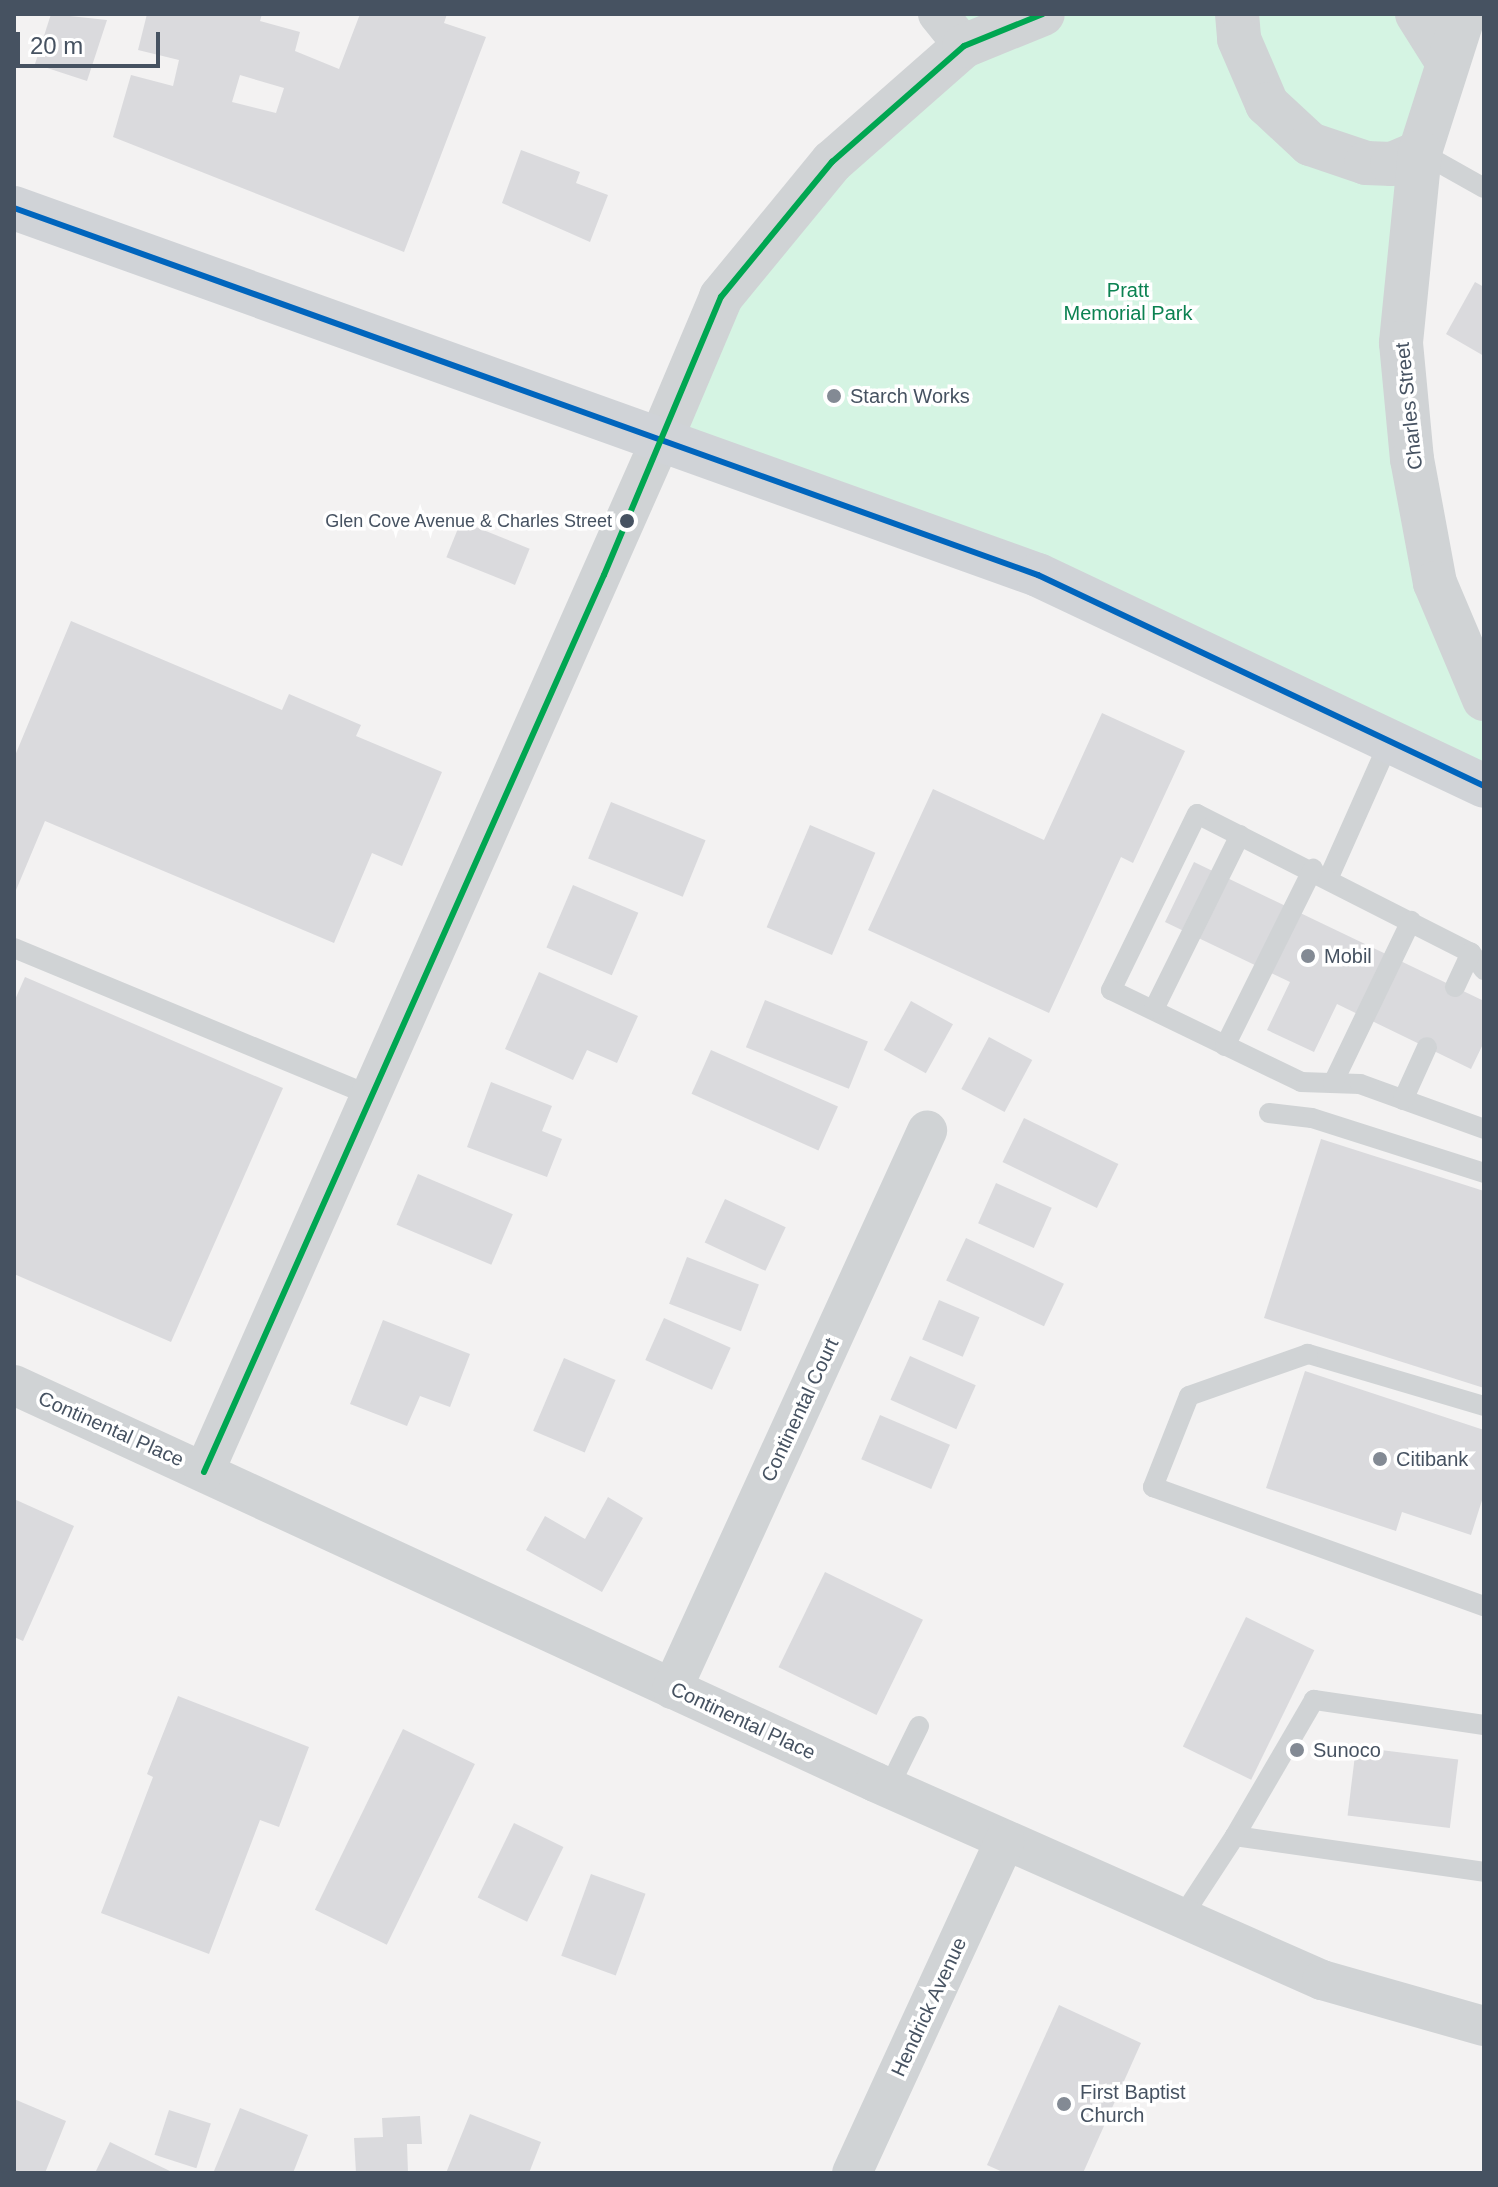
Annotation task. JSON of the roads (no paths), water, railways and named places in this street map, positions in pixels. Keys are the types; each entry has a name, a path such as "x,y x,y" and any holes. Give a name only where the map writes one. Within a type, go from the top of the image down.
{"main road":[{"path":"14,208 662,437 1038,575 1484,786"}],"street":[{"path":"204,1472 721,297 832,162 951,30 1043,14"},
{"path":"1237,14 1239,39 1267,104 1310,144 1366,163 1392,164 1420,152"},
{"path":"1417,14 1446,60"},
{"name":"Charles Street","path":"1464,14 1446,60 1420,152 1401,343 1412,459 1435,583 1484,699"},
{"name":"Continental Court","path":"672,1689 927,1131"},
{"name":"Continental Place","path":"14,1385 1005,1840 1364,1995 1484,2026"},
{"name":"Hendrick Avenue","path":"852,2173 1005,1840"}],"lane":[{"path":"1420,152 1484,188"},
{"path":"1225,1046 1389,742"},
{"path":"1455,987 1478,962 1411,921 1321,873 1197,814 1111,990 1301,1082 1360,1084 1484,1129"},
{"path":"1154,1009 1240,835"},
{"path":"1333,1083 1411,921"},
{"path":"14,948 372,1096"},
{"path":"1403,1100 1427,1047"},
{"path":"1269,1113 1312,1118 1484,1173"},
{"path":"1484,1406 1308,1354 1189,1396 1153,1487 1484,1606"},
{"path":"1182,1917 1235,1836 1314,1700 1484,1725"},
{"path":"889,1787 919,1726"},
{"path":"1235,1836 1484,1872"}],"place":[{"name":"Starch Works","path":"834,396"},
{"name":"Glen Cove Avenue & Charles Street","path":"627,521"},
{"name":"Mobil","path":"1308,956"},
{"name":"Citibank","path":"1380,1459"},
{"name":"Sunoco","path":"1297,1750"},
{"name":"First Baptist Church","path":"1064,2104"}],"park label":[{"name":"Pratt Memorial Park","path":"1128,302"}]}
